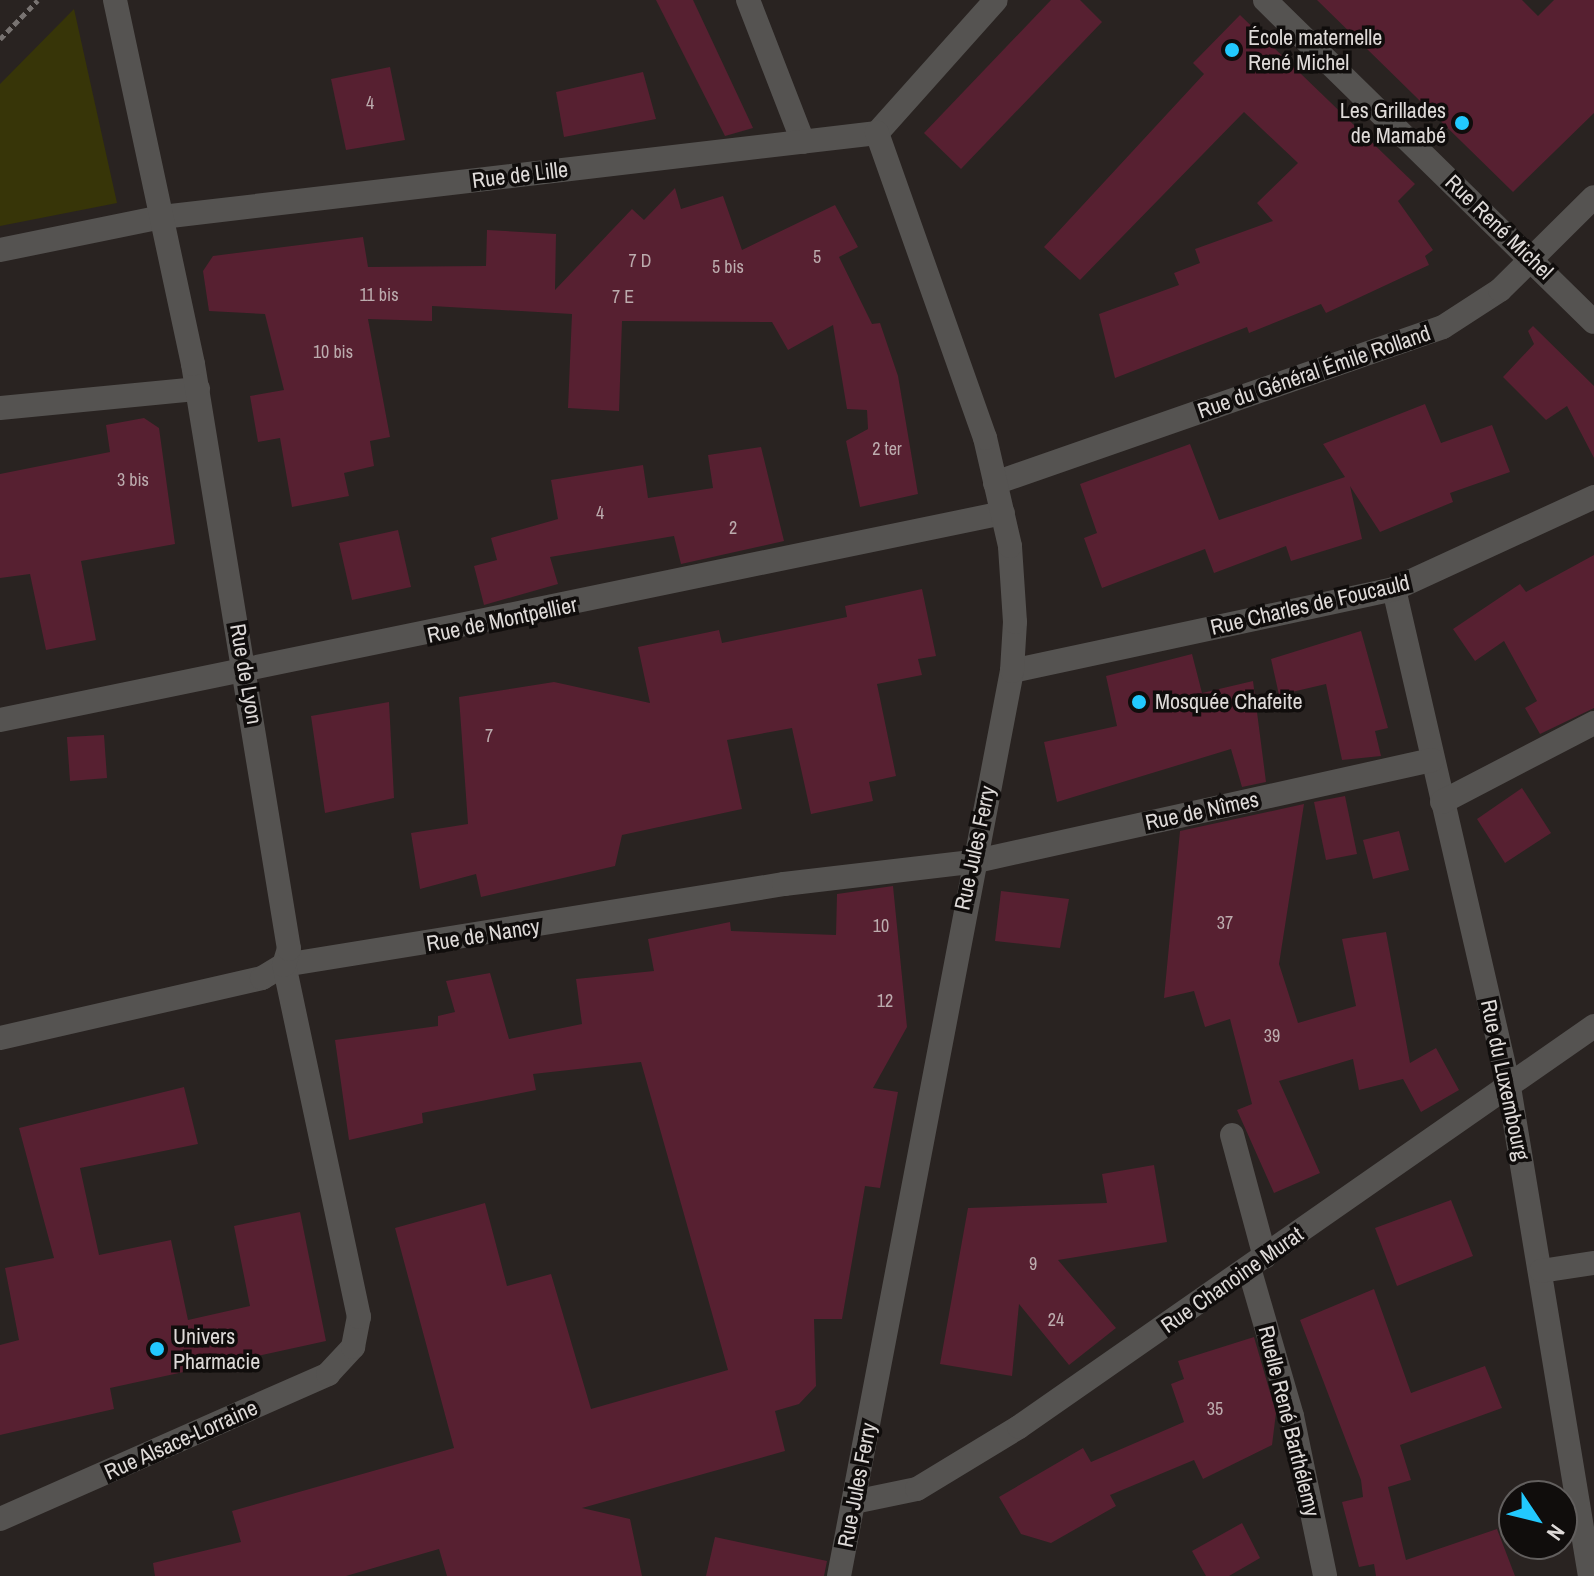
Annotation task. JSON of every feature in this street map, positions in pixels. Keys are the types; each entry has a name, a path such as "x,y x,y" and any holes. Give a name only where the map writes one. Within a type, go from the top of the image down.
{"street":[{"name":"Rue de Lyon","path":"115,0 198,389 289,949 284,965 358,1286 353,1347"},
{"path":"748,0 803,142"},
{"path":"877,133 996,0"},
{"name":"Rue René Michel","path":"1265,0 1594,322"},
{"name":"Rue de Lille","path":"0,250 162,217 877,133"},
{"name":"Rue Jules Ferry","path":"839,1576 972,862 1012,671 1003,513 877,133"},
{"name":"Rue du Général Émile Rolland","path":"995,483 1443,327 1532,260 1594,197"},
{"path":"0,408 198,389"},
{"name":"Rue Charles de Foucauld","path":"1012,671 1394,589 1594,497"},
{"name":"Rue de Montpellier","path":"0,720 245,674 1003,513"},
{"name":"Rue du Luxembourg","path":"1394,589 1509,1087 1590,1576"},
{"path":"1442,802 1594,723"},
{"name":"Rue de Nîmes","path":"972,862 1432,760"},
{"name":"Rue de Nancy","path":"0,1038 262,978 284,965 784,884 972,862"},
{"name":"Rue Chanoine Murat","path":"854,1502 939,1478 1257,1262 1594,1026"},
{"name":"Ruelle René Barthélemy","path":"1232,1135 1325,1576"},
{"path":"1541,1271 1594,1263"},
{"name":"Rue Alsace-Lorraine","path":"0,1519 299,1389 328,1374 353,1347"}],"path":[{"path":"0,39 38,0"}],"shaded area":[{"path":"74,9 117,203 0,226 0,84"}],"building":[{"path":"656,0 693,0 753,128 725,136"},
{"path":"1051,0 1080,0 1102,22 961,169 924,133"},
{"path":"1317,0 1522,0 1538,16 1554,0 1594,0 1594,113 1513,192"},
{"path":"1240,15 1415,184 1398,201 1433,250 1425,256 1429,265 1326,313 1321,304 1249,333 1247,327 1115,378 1099,314 1179,285 1174,273 1200,263 1195,249 1273,221 1257,203 1298,163 1244,112 1080,280 1044,247 1204,74 1193,63"},
{"path":"390,67 405,140 346,150 331,79"},
{"path":"643,72 656,119 564,137 556,92"},
{"path":"675,188 681,209 723,196 742,250 835,205 858,247 839,257 872,324 880,323 898,376 918,494 860,507 846,441 868,429 867,410 847,409 833,325 788,350 772,322 622,321 619,411 568,408 572,314 432,306 432,321 368,319 390,437 370,441 374,466 344,473 349,496 292,507 280,438 258,442 250,396 284,390 265,314 209,311 203,271 213,256 363,237 368,267 486,266 487,230 556,234 555,290 632,209 644,220"},
{"path":"1533,326 1594,386 1594,458 1567,406 1546,420 1503,377 1534,344 1528,331"},
{"path":"1425,404 1441,443 1492,425 1510,472 1450,493 1453,502 1380,532 1350,486 1362,539 1291,561 1286,546 1214,573 1205,549 1102,588 1084,538 1097,533 1080,484 1190,444 1219,520 1345,477 1323,444"},
{"path":"144,418 159,428 175,544 81,561 96,640 46,650 30,574 0,578 0,474 110,452 106,425"},
{"path":"761,447 784,541 681,564 674,536 550,557 558,584 484,605 474,566 497,560 491,538 558,519 551,480 643,465 648,498 713,488 708,455"},
{"path":"398,530 411,587 352,600 339,543"},
{"path":"1594,555 1594,708 1540,734 1525,708 1537,701 1504,641 1475,661 1453,629 1520,584 1526,592"},
{"path":"922,589 936,656 918,659 922,675 877,684 896,776 869,782 873,801 811,814 792,728 727,740 742,809 622,835 615,866 481,897 476,874 420,889 411,833 468,824 459,697 554,682 650,703 638,647 719,630 722,643 847,617 845,606"},
{"path":"1361,631 1388,728 1375,731 1381,756 1342,760 1326,684 1279,695 1271,659"},
{"path":"1192,654 1202,693 1253,681 1266,782 1242,787 1231,749 1057,802 1044,742 1117,726 1106,676"},
{"path":"389,702 394,798 325,813 311,716"},
{"path":"104,735 107,778 70,781 67,737"},
{"path":"1522,788 1551,833 1505,863 1477,819"},
{"path":"1345,796 1357,854 1326,860 1314,802"},
{"path":"1304,804 1279,964 1298,1023 1356,1006 1342,939 1386,932 1410,1063 1436,1048 1459,1090 1421,1112 1403,1079 1359,1090 1353,1059 1279,1081 1320,1173 1274,1193 1237,1110 1252,1104 1230,1019 1205,1027 1194,991 1164,998 1180,831"},
{"path":"1399,831 1409,870 1373,879 1363,840"},
{"path":"893,886 907,1027 873,1088 898,1092 880,1188 865,1186 842,1319 814,1319 816,1386 799,1404 775,1411 785,1451 582,1508 630,1519 642,1576 447,1576 439,1549 346,1576 155,1576 153,1563 241,1542 232,1511 454,1448 395,1228 485,1203 507,1286 551,1274 591,1409 728,1370 641,1062 533,1074 536,1090 422,1113 423,1123 349,1140 335,1040 438,1026 438,1016 455,1012 446,981 490,973 509,1039 582,1024 576,979 654,971 648,939 730,922 731,931 836,935 837,894"},
{"path":"1001,891 1069,899 1060,948 995,941"},
{"path":"184,1087 198,1144 80,1168 99,1255 171,1240 188,1320 250,1306 234,1226 300,1212 326,1341 110,1388 114,1409 0,1435 0,1345 19,1340 5,1268 54,1258 19,1128"},
{"path":"1154,1165 1167,1242 1058,1260 1116,1328 1069,1365 1019,1304 1012,1376 940,1364 968,1208 1107,1203 1102,1174"},
{"path":"1451,1200 1473,1256 1397,1286 1375,1228"},
{"path":"1374,1289 1411,1393 1485,1366 1502,1408 1400,1445 1411,1480 1388,1487 1406,1560 1497,1529 1498,1560 1509,1560 1515,1576 1376,1576 1374,1564 1359,1567 1342,1502 1363,1497 1361,1480 1300,1320"},
{"path":"1254,1337 1276,1413 1272,1445 1203,1479 1194,1460 1110,1495 1116,1506 1051,1543 1021,1534 999,1497 1083,1448 1091,1462 1184,1422 1171,1384 1184,1379 1178,1361"},
{"path":"1242,1523 1260,1558 1229,1576 1206,1576 1192,1551"},
{"path":"715,1537 827,1561 824,1576 706,1576"}],"place":[{"name":"École maternelle René Michel","path":"1232,50"},
{"name":"Les Grillades de Mamabé","path":"1462,123"},
{"name":"Mosquée Chafeite","path":"1139,702"},
{"name":"Univers Pharmacie","path":"157,1349"}]}
